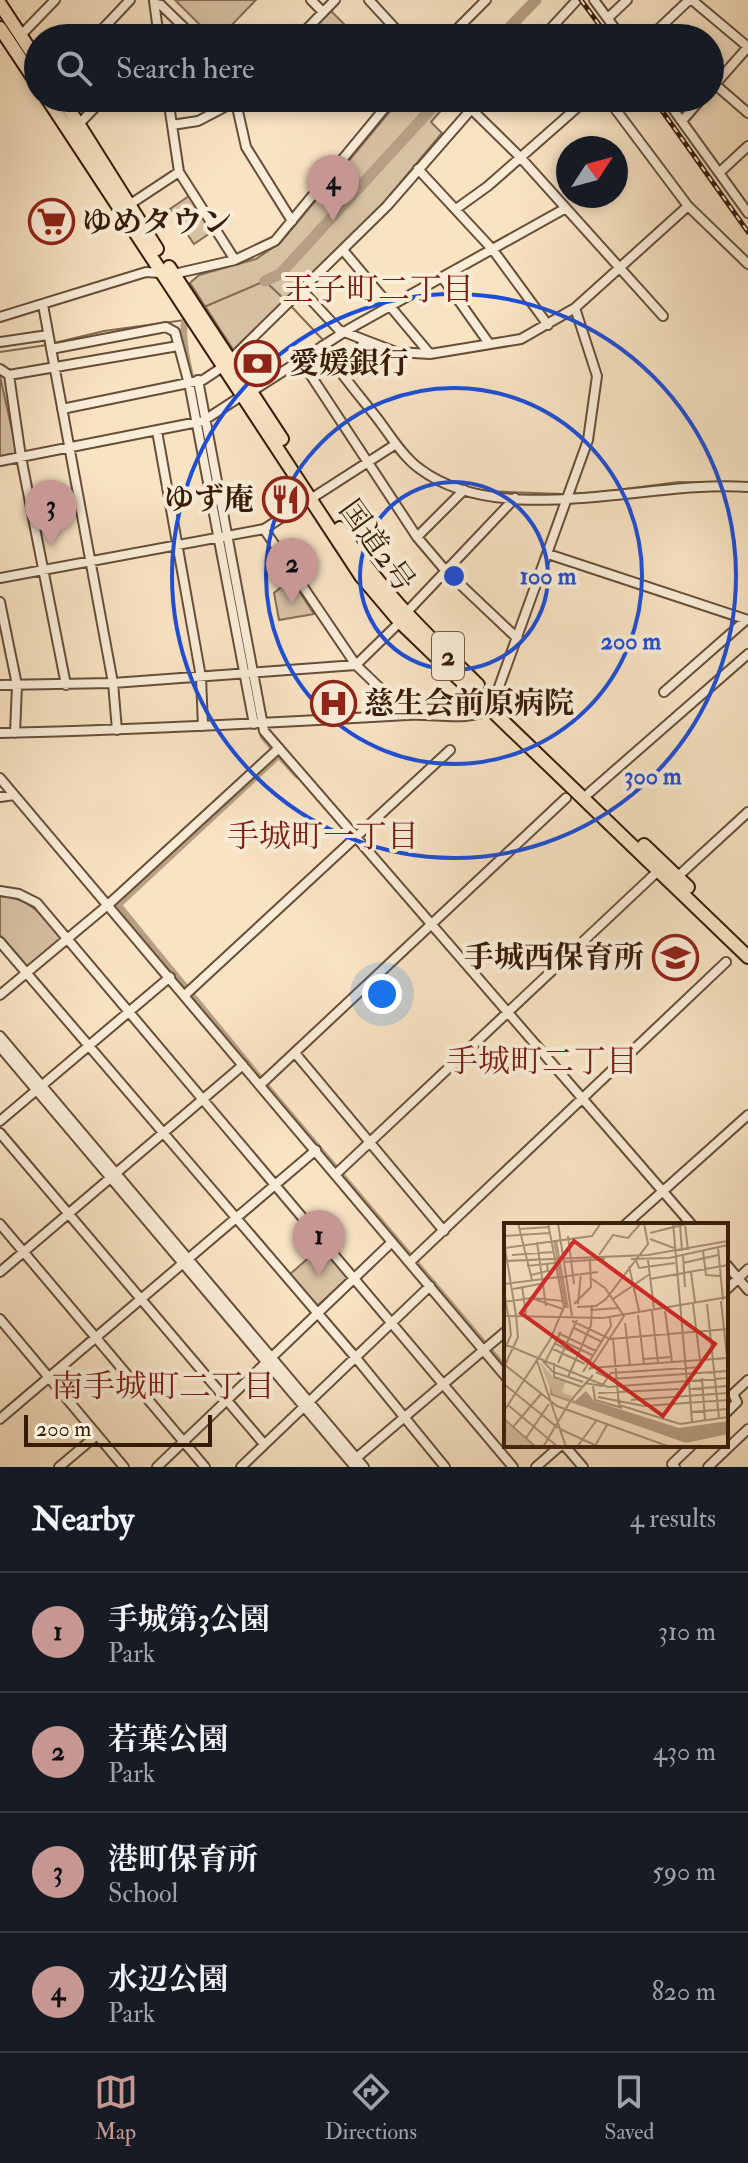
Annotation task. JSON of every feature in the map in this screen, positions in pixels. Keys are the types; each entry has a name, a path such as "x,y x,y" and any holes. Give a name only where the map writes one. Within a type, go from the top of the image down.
{"highway":[{"path":"0,4 24,40"},
{"path":"0,28 24,64"},
{"name":"国道2号","path":"57,112 188,302 315,496 361,576 659,870 748,945"},
{"name":"国道2号","path":"71,112 168,273"},
{"name":"国道2号","path":"492,705 589,793 748,957"}],"street":[{"path":"32,24 55,0"},
{"path":"107,24 130,0"},
{"path":"311,0 323,12"},
{"path":"311,24 335,0"},
{"path":"369,0 391,24"},
{"path":"462,24 486,0"},
{"path":"557,24 577,0"},
{"path":"594,0 612,24"},
{"path":"608,18 627,0"},
{"path":"667,24 690,0 720,24"},
{"path":"159,2 159,24"},
{"path":"159,2 181,24"},
{"path":"724,28 748,47 724,72"},
{"path":"21,35 24,32"},
{"path":"724,94 748,113"},
{"path":"79,124 91,112"},
{"path":"170,112 179,172 235,260"},
{"path":"172,125 198,121 215,112"},
{"path":"240,112 246,147 292,221"},
{"path":"0,317 146,272 168,273 235,260 262,250 292,221 382,112"},
{"path":"62,409 194,381 227,363 387,206 467,112"},
{"path":"473,112 556,197"},
{"path":"456,209 572,112"},
{"path":"618,112 688,206 748,264"},
{"path":"675,112 748,213"},
{"path":"682,121 690,112"},
{"path":"720,172 748,146"},
{"path":"418,169 493,250 548,325"},
{"path":"129,205 179,172"},
{"path":"301,289 343,332 396,352 430,354 488,342 521,339 575,308 620,271 688,206"},
{"path":"0,461 200,422 343,332 566,208 663,316"},
{"path":"343,250 393,305 430,354"},
{"path":"442,277 488,342"},
{"path":"43,305 113,683 117,730"},
{"path":"0,733 408,715 478,715 492,705 588,440 597,376 575,308"},
{"path":"0,342 50,342 166,327 175,332 194,381 257,724 690,1223"},
{"path":"338,371 365,342"},
{"path":"0,369 9,375 178,346"},
{"path":"322,346 338,371 418,468 464,490 515,498 569,498 695,485 748,487"},
{"path":"300,359 417,537 445,570 518,639"},
{"path":"9,375 21,457 66,685"},
{"path":"157,431 201,677 203,726"},
{"path":"0,578 264,529 396,444"},
{"path":"417,537 464,490"},
{"path":"0,685 113,683 356,665 515,498"},
{"path":"264,529 356,665 408,715"},
{"path":"548,554 747,620"},
{"path":"0,602 17,685 15,733"},
{"path":"664,692 747,620"},
{"path":"589,793 748,654"},
{"path":"0,995 109,904 279,748"},
{"path":"185,995 450,750"},
{"path":"0,778 504,1375"},
{"path":"0,797 14,795"},
{"path":"260,1085 566,798"},
{"path":"674,880 748,812"},
{"path":"336,1174 659,870"},
{"path":"0,891 19,894 37,903 513,1467"},
{"path":"0,942 316,1315 356,1358 445,1467"},
{"path":"410,1262 726,962"},
{"path":"0,1121 170,977"},
{"path":"0,1036 39,1089"},
{"path":"0,1047 113,1175 354,1462 364,1467"},
{"path":"295,1053 444,1231"},
{"path":"0,1272 243,1065"},
{"path":"627,1223 748,1115"},
{"path":"0,1133 264,1444"},
{"path":"0,1419 316,1150"},
{"path":"0,1224 205,1467"},
{"path":"157,1467 392,1242"},
{"path":"728,1266 748,1290"},
{"path":"728,1288 748,1269"},
{"path":"241,1467 430,1286"},
{"path":"0,1319 124,1467"},
{"path":"354,1462 504,1333"},
{"path":"728,1411 737,1402 733,1394 748,1380"},
{"path":"708,1467 748,1429"},
{"path":"59,1467 97,1435"},
{"path":"536,1467 560,1447"},
{"path":"564,1447 583,1467"},
{"path":"675,1467 672,1464 690,1447"}],"shaded area":[{"path":"175,0 256,0 233,24 199,24"},
{"path":"330,10 344,24 316,24"},
{"path":"389,112 440,112 431,122 442,133 380,207 234,351 190,283 199,275 256,259 281,242"},
{"path":"189,196 213,231 194,244 170,209"},
{"path":"0,376 17,453 0,456"},
{"path":"291,579 314,614 279,620 274,593"},
{"path":"0,896 28,904 61,939 27,967 0,935"},
{"path":"322,1246 348,1278 316,1307 289,1275"}],"waterway":[{"path":"513,24 536,0"},
{"path":"265,281 280,274 428,112"},
{"path":"204,307 265,281 285,300"},
{"path":"289,304 323,340"},
{"path":"54,343 104,331 185,320"},
{"path":"185,320 186,353 199,415"},
{"path":"0,352 47,345"},
{"path":"327,345 340,363"},
{"path":"394,435 413,457"},
{"path":"452,481 465,486"},
{"path":"610,491 678,482 739,483"},
{"path":"486,491 561,494"},
{"path":"574,494 592,493"},
{"path":"263,736 273,748"},
{"path":"261,1080 118,905 279,755 297,775"},
{"path":"265,1085 504,1368"}],"railway":[{"path":"581,0 599,24"},
{"path":"663,112 748,232"}],"place":[{"name":"水辺公園","path":"333,221"},
{"name":"ゆめタウン","path":"51,222"},
{"name":"愛媛銀行","path":"258,363"},
{"name":"ゆず庵","path":"285,499"},
{"name":"港町保育所","path":"51,546"},
{"name":"若葉公園","path":"292,604"},
{"name":"慈生会前原病院","path":"333,703"},
{"name":"手城西保育所","path":"675,957"},
{"name":"手城第3公園","path":"319,1276"}],"district":[{"name":"王子町二丁目","path":"378,290"},
{"name":"手城町一丁目","path":"323,837"},
{"name":"手城町二丁目","path":"542,1062"},
{"name":"南手城町二丁目","path":"163,1387"}]}
